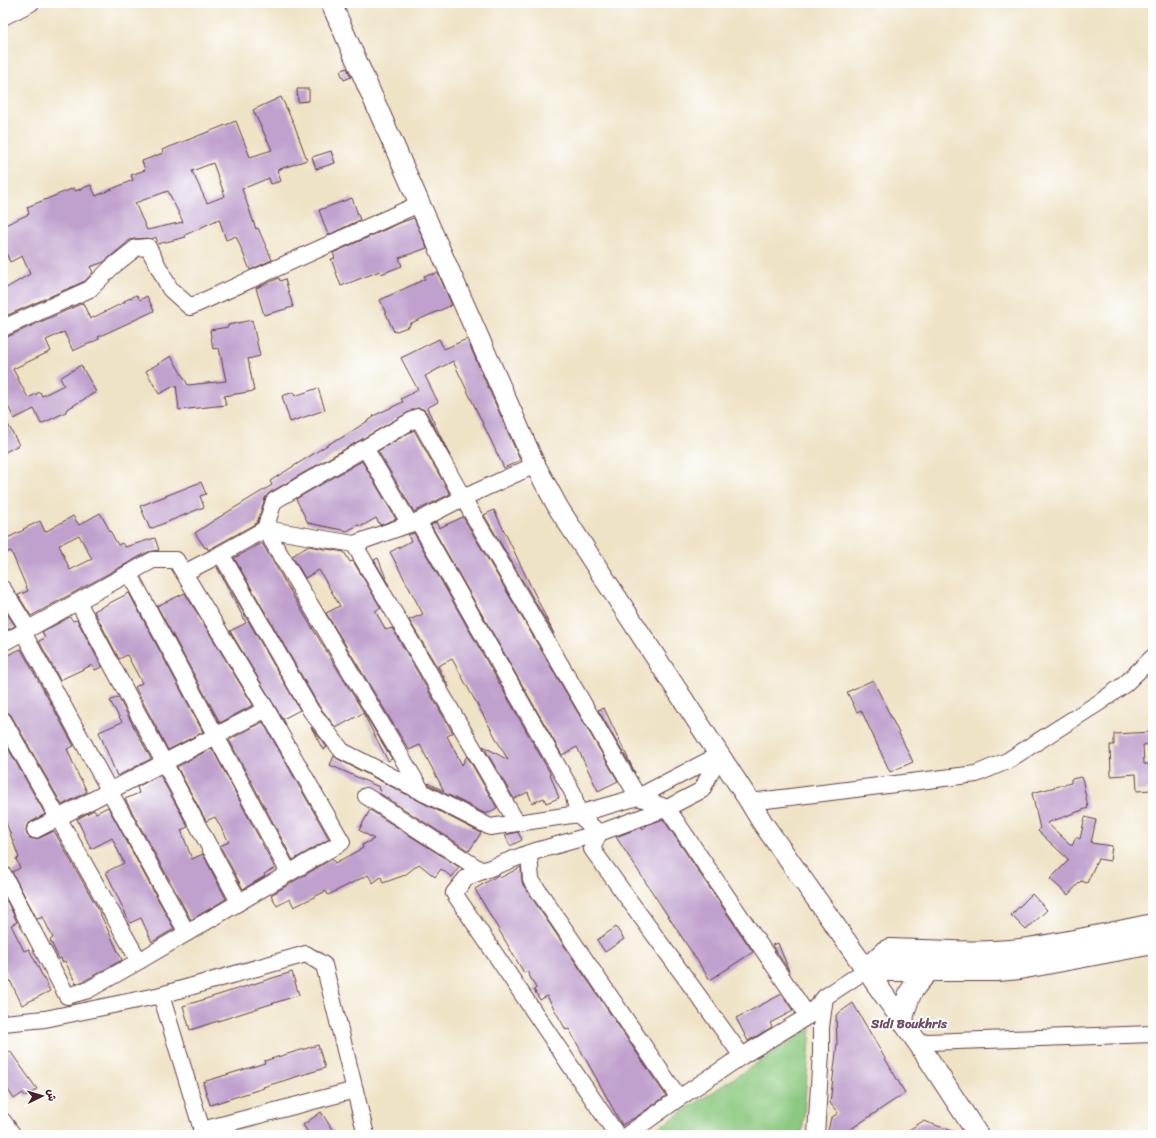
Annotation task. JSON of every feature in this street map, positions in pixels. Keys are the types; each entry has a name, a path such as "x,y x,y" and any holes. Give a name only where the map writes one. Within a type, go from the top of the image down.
{"highway":[{"path":"866,970 885,952 890,950 969,952 1020,950 1054,945 1153,925"},
{"path":"866,970 997,970 1020,968 1153,943"},
{"path":"902,1019 912,988 929,970"}],"main road":[{"path":"331,3 535,464 559,510 762,822 902,1019 978,1135"}],"street":[{"path":"3,17 31,3"},
{"path":"3,328 90,288 112,267 136,248 148,247 170,289 190,307 419,204"},
{"path":"423,793 265,529 274,501 418,417 463,498 638,797 667,808 808,1016"},
{"path":"365,448 414,522 573,792 578,814 599,833"},
{"path":"184,573 265,529 354,544 414,522 535,464"},
{"path":"354,544 517,823"},
{"path":"221,554 311,711 342,751 490,827 578,814 638,797 719,755"},
{"path":"3,643 153,560 176,560 265,707 342,842 88,990 67,996 3,874"},
{"path":"129,573 289,874"},
{"path":"3,589 187,933"},
{"path":"78,602 239,902"},
{"path":"750,802 976,774 1007,761 1100,702 1125,684 1153,657"},
{"path":"35,830 261,712 265,707"},
{"path":"3,720 139,961"},
{"path":"617,1135 454,893 468,877 482,871 529,853 599,833 667,808 702,790 719,755"},
{"path":"366,796 482,871"},
{"path":"599,833 592,849 742,1056"},
{"path":"529,853 531,880 679,1098"},
{"path":"3,1023 45,1019 161,995 306,954 324,966 366,1135"},
{"path":"627,1135 742,1056 808,1016 825,997 866,970"},
{"path":"161,995 201,1132 355,1090"},
{"path":"816,1135 821,1053 821,1027 825,997"},
{"path":"920,1046 928,1042 1153,1034"},
{"path":"3,1122 13,1135"}],"green space":[{"path":"811,1028 802,1135 647,1135"}],"building":[{"path":"347,68 351,77 344,80 340,71"},
{"path":"297,89 309,89 309,101 298,102"},
{"path":"281,97 294,124 307,160 277,170 281,181 271,184 269,178 242,189 256,229 258,228 272,260 250,270 236,236 226,240 219,219 185,235 186,237 158,244 156,237 152,239 147,238 130,240 104,262 90,267 93,272 85,281 8,315 3,306 3,290 30,274 22,256 10,262 3,246 3,226 29,214 27,207 74,188 75,191 91,185 96,196 133,180 131,175 145,170 142,161 163,153 162,150 236,121 250,157 272,150 253,110","holes":["213,163 225,196 207,203 192,171","168,191 183,222 147,230 135,203"]},
{"path":"331,151 335,163 316,169 312,157"},
{"path":"352,198 360,220 328,235 319,210"},
{"path":"414,218 427,248 399,258 402,266 381,274 380,271 341,286 331,259 335,258 333,253"},
{"path":"438,273 452,305 409,324 410,326 394,332 380,300 425,279 424,276"},
{"path":"279,278 280,281 285,279 293,307 264,315 256,288"},
{"path":"137,295 140,300 147,296 154,311 98,337 99,339 73,351 64,332 46,340 51,351 13,369 28,398 40,392 42,396 64,385 60,378 81,365 96,392 66,410 66,412 41,424 34,409 14,419 3,395 3,337 7,337 83,303 90,319"},
{"path":"252,320 260,356 248,359 254,391 224,396 226,405 179,410 176,385 159,394 146,371 171,356 188,385 226,381 219,348 213,349 210,330 228,327 228,325"},
{"path":"439,339 444,349 467,339 520,460 504,468 453,361 425,376 438,402 427,408 450,456 426,412 423,409 414,409 269,493 265,498 257,523 208,550 207,547 205,548 195,533 272,485 270,481 337,439 338,440 374,417 373,416 403,402 401,399 418,390 401,358"},
{"path":"318,388 325,410 290,422 282,396 294,392 295,396"},
{"path":"3,415 19,445 3,453"},
{"path":"414,430 450,494 414,512 378,451"},
{"path":"362,461 396,519 380,525 376,518 362,526 358,525 347,531 308,523 296,499"},
{"path":"201,482 206,494 200,496 204,507 150,529 140,506"},
{"path":"494,510 554,634 484,515"},
{"path":"100,513 118,545 122,543 125,547 155,538 159,550 148,552 31,616 18,595 28,591 11,551 3,554 3,540 40,521 45,532 73,516 79,525","holes":["79,535 92,559 70,570 59,545"]},
{"path":"463,517 618,781 598,791 577,747 562,755 431,525 436,522 439,528"},
{"path":"414,533 549,771 559,798 546,803 544,798 532,803 528,792 514,799 483,746 508,760 452,659 438,666 449,687 409,620 423,614 390,552 411,541 408,535"},
{"path":"262,543 392,759 388,761 363,713 336,728 319,706 234,558"},
{"path":"309,546 325,550 327,549 344,552 350,562 353,561 381,608 375,611 386,630 392,628 453,733 447,736 462,765 467,756 497,808 486,814 429,785 428,783 444,791 420,745 409,750 326,613 340,606 319,570 305,578 292,556"},
{"path":"378,558 389,586 374,560"},
{"path":"217,567 300,710 283,719 286,725 230,631 246,623"},
{"path":"129,593 203,732 168,750 135,687 142,683 127,655 119,659 94,611"},
{"path":"185,593 253,705 220,723 157,606"},
{"path":"3,607 15,626 3,632"},
{"path":"70,617 73,621 77,620 102,667 95,670 92,665 60,680 39,641 45,638 42,632"},
{"path":"21,649 74,746 67,749 87,792 62,805 11,715 3,711 3,657"},
{"path":"873,680 913,762 890,772 861,710 857,712 847,692"},
{"path":"118,697 151,759 117,776 99,732 122,722 110,701"},
{"path":"604,708 635,773 598,710"},
{"path":"263,722 329,839 293,860 229,740"},
{"path":"311,727 327,747 323,750"},
{"path":"1153,732 1153,744 1143,745 1144,764 1153,764 1151,790 1137,791 1136,774 1111,776 1110,745 1114,745 1114,734"},
{"path":"3,739 45,814 27,825 27,835 30,838 35,839 54,831 97,907 122,960 76,984 65,961 62,962 61,958 59,959 50,940 53,938 43,917 37,919 12,872 20,868 16,859 19,858 3,814"},
{"path":"212,748 275,868 264,874 265,876 243,889 220,846 229,842 215,817 206,821 177,767"},
{"path":"334,756 481,833 469,851 379,793 381,790 378,789 379,787 330,765"},
{"path":"160,775 188,827 181,830 192,859 203,854 226,899 191,920 125,799 139,793 137,787"},
{"path":"1082,777 1088,808 1047,823 1072,846 1076,837 1080,839 1085,817 1096,820 1091,843 1112,846 1110,861 1098,859 1087,883 1081,881 1068,895 1050,879 1069,860 1038,831 1040,829 1032,793 1071,783 1071,779"},
{"path":"108,807 174,929 152,942 141,918 130,923 106,872 124,863 112,838 91,849 77,819 94,810 96,813"},
{"path":"370,810 459,867 452,877 441,869 435,877 419,864 405,875 383,883 381,877 373,883 368,875 328,895 326,891 294,907 290,899 277,906 271,895 332,859 335,863 363,848 362,845 374,839 359,830"},
{"path":"663,819 753,952 710,980 616,837 642,827 643,829 647,825"},
{"path":"518,832 522,840 510,846 505,835"},
{"path":"521,867 523,885 666,1096 622,1125 569,1029 566,1030 547,996 540,1000 534,990 536,988 527,971 524,973 475,889 498,875 500,878"},
{"path":"1032,894 1047,910 1026,930 1011,915"},
{"path":"7,901 17,922 11,925 24,951 29,949 50,991 22,1005 3,966 3,903"},
{"path":"616,927 624,939 605,952 597,940"},
{"path":"778,943 789,971 772,945"},
{"path":"292,972 299,995 190,1030 183,1006"},
{"path":"782,994 793,1011 770,1023 772,1027 748,1041 736,1018"},
{"path":"853,1003 905,1093 842,1135 831,1135 828,1131 831,1118 838,1113 830,1103 837,1044 836,1015"},
{"path":"318,1045 325,1068 210,1105 203,1082 265,1063 264,1061"},
{"path":"10,1051 37,1089 26,1097 23,1093 14,1099 3,1082 3,1056"},
{"path":"321,1112 336,1135 310,1135 303,1125"},
{"path":"923,1121 959,1133 959,1135 901,1135"}],"district":[{"name":"Sidi Boukhris","path":"909,1023"}]}
